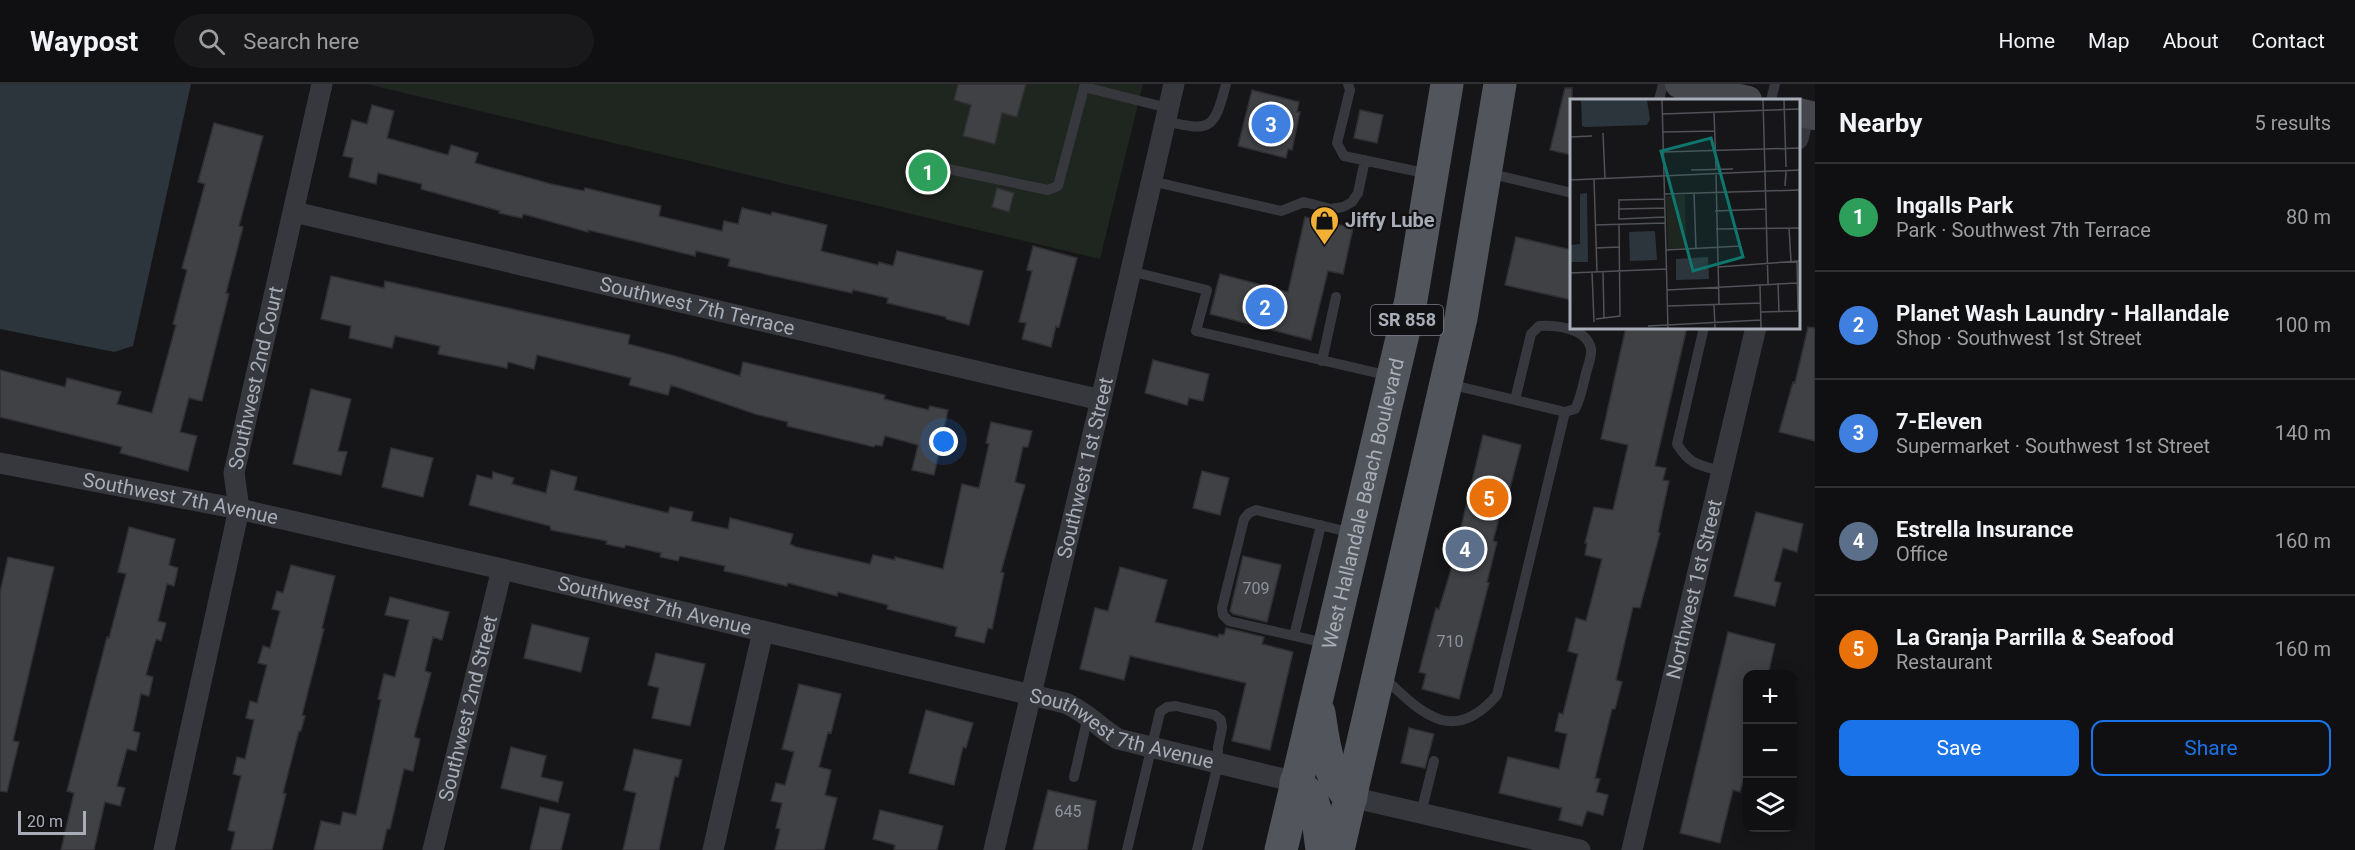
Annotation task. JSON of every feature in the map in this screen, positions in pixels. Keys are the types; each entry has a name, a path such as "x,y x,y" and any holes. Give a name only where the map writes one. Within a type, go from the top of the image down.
{"main road":[{"name":"West Hallandale Beach Boulevard","path":"1281,850 1412,300 1447,84"},
{"name":"SR 858","path":"1338,850 1461,318 1500,84"},
{"path":"1316,699 1328,760 1338,786 1351,797"},
{"path":"1296,782 1311,797 1318,819 1322,850"}],"street":[{"name":"Southwest 2nd Court","path":"164,850 239,509 234,473 322,84"},
{"name":"Southwest 1st Street","path":"994,850 1174,84"},
{"path":"1679,84 1744,99"},
{"name":"Southwest 7th Terrace","path":"294,212 1101,400"},
{"name":"Northwest 1st Street","path":"1632,850 1756,328"},
{"name":"Southwest 7th Avenue","path":"0,463 239,509 502,568 1065,703 1088,716 1118,739 1296,782"},
{"name":"Southwest 2nd Street","path":"433,850 502,568"},
{"path":"713,850 763,631"},
{"path":"1351,797 1580,850"}],"lane":[{"path":"929,165 1048,190 1058,186 1084,86 1167,114 1194,128 1206,126 1214,119 1220,109 1226,84"},
{"path":"1348,84 1350,90 1337,143 1344,156 1432,174"},
{"path":"1659,99 1663,84"},
{"path":"1771,99 1775,84"},
{"path":"1152,181 1281,211 1305,202 1331,209 1343,207 1352,202 1358,193 1365,160"},
{"path":"1485,172 1570,193"},
{"path":"1130,271 1207,290 1196,331 1393,377"},
{"path":"1322,361 1336,297"},
{"path":"1446,384 1565,412 1575,409 1580,401 1591,351 1588,340 1578,332 1549,325 1539,326 1531,334 1515,400"},
{"path":"1704,328 1677,444 1686,458 1695,464 1722,471"},
{"path":"1379,674 1419,711 1445,721 1468,718 1488,706 1497,695 1565,412"},
{"path":"1329,644 1228,621 1223,615 1222,608 1244,519 1249,513 1256,510 1356,533"},
{"path":"1294,636 1321,525"},
{"path":"1127,850 1160,712 1167,707 1176,706 1215,714 1221,720 1218,764 1197,850"},
{"path":"1074,777 1088,716"},
{"path":"1421,813 1434,761"}],"shaded area":[{"path":"0,84 191,84 133,346 114,352 0,329"},
{"path":"367,84 1143,84 1100,259"}],"building":[{"path":"958,84 1026,84 1017,117 1002,113 995,144 963,136 971,105 954,100"},
{"path":"1565,88 1572,88 1570,155 1550,150"},
{"path":"1252,90 1299,102 1297,112 1300,112 1292,150 1288,149 1286,158 1238,146"},
{"path":"372,105 394,111 387,138 448,155 451,145 478,153 475,163 551,184 584,191 585,188 661,206 659,216 722,231 724,221 738,224 742,208 771,215 772,212 827,225 821,251 878,265 879,262 893,266 897,251 983,271 969,325 887,303 888,298 853,290 852,293 728,266 730,259 696,251 695,256 588,230 588,232 523,214 522,218 499,213 500,211 421,189 422,184 378,173 376,184 349,177 353,158 343,156 352,120 367,124"},
{"path":"1360,110 1383,115 1377,143 1354,138"},
{"path":"214,123 263,136 239,226 243,227 226,293 229,294 202,401 189,398 180,432 197,436 188,471 120,453 122,447 0,417 0,370 65,387 67,378 121,392 117,404 152,413 176,325 173,324 187,270 182,268 205,184 198,182"},
{"path":"997,188 1014,193 1009,212 992,207"},
{"path":"1305,217 1353,228 1343,274 1328,271 1311,340 1210,314 1220,274 1288,292"},
{"path":"1516,237 1570,250 1570,300 1505,285"},
{"path":"1033,246 1077,258 1059,327 1056,326 1051,347 1022,339 1026,323 1019,322 1032,271 1027,270"},
{"path":"331,276 384,288 385,281 630,335 628,344 740,376 743,362 885,395 884,399 928,410 930,406 948,410 934,475 912,470 918,445 885,436 882,446 875,445 874,447 787,426 788,422 755,414 671,385 668,395 629,385 631,378 537,355 534,369 508,362 507,368 438,354 440,346 395,336 392,348 349,338 351,326 321,319"},
{"path":"1808,327 1815,328 1815,441 1779,432 1793,382 1795,383"},
{"path":"1626,328 1687,328 1655,466 1666,468 1663,480 1669,481 1658,532 1660,533 1640,608 1633,607 1616,680 1622,682 1615,709 1612,709 1595,778 1600,779 1596,792 1608,795 1603,815 1587,811 1582,826 1559,820 1562,808 1499,793 1508,757 1559,769 1567,734 1555,731 1559,713 1563,714 1578,654 1568,651 1576,618 1586,621 1602,559 1585,555 1587,543 1585,543 1594,507 1613,510 1628,445 1601,439"},
{"path":"1153,360 1209,374 1203,401 1189,398 1187,405 1145,393"},
{"path":"311,389 351,399 338,451 347,452 341,475 293,464"},
{"path":"991,422 1032,431 1028,447 1023,447 1015,482 1025,485 1001,572 1004,573 992,629 988,628 984,643 955,636 957,627 887,609 888,605 838,592 837,596 788,583 787,586 724,571 725,566 680,556 678,561 660,557 661,553 626,545 624,548 606,544 607,541 551,530 550,526 469,505 477,475 492,479 493,472 514,478 512,484 546,493 551,470 577,477 574,490 668,513 670,507 693,512 691,521 728,529 730,518 793,534 790,544 796,547 870,564 873,555 895,560 895,557 943,569 962,484 979,488 989,444 986,443"},
{"path":"1483,435 1521,445 1506,504 1503,503 1493,541 1497,542 1487,582 1489,583 1459,699 1422,689 1426,674 1419,672 1436,608 1439,609 1450,573"},
{"path":"391,448 433,458 423,497 382,487"},
{"path":"1202,471 1229,478 1220,515 1193,508"},
{"path":"1756,512 1803,524 1797,552 1783,548 1774,581 1781,583 1775,606 1734,596"},
{"path":"129,527 175,539 169,565 178,568 174,586 167,584 158,621 166,623 161,641 156,639 146,675 153,677 149,696 141,694 133,731 140,733 136,751 127,749 117,786 125,788 120,806 105,802 94,850 61,850 74,793 67,791 107,637 109,638 126,574 118,572"},
{"path":"1243,556 1281,565 1267,622 1233,614 1230,611"},
{"path":"8,557 54,567 13,741 19,742 7,792 0,791 0,592"},
{"path":"291,565 335,576 322,628 324,629 302,715 305,716 283,793 286,794 272,850 231,850 235,832 228,830 241,776 233,774 237,757 245,759 254,720 246,718 250,701 257,703 267,665 258,663 263,646 270,648 280,611 272,609 277,591 283,593"},
{"path":"1120,567 1167,580 1155,622 1218,637 1219,634 1224,635 1226,628 1264,637 1262,644 1293,652 1270,750 1232,741 1246,683 1130,656 1124,680 1080,669 1095,608 1108,611"},
{"path":"390,597 449,612 442,640 433,637 425,671 431,673 414,737 420,739 413,771 404,769 390,829 387,829 382,850 314,850 321,821 340,825 343,812 356,815 381,700 378,699 384,674 395,677 409,620 385,615"},
{"path":"532,624 589,638 581,672 524,658"},
{"path":"1728,632 1775,644 1769,670 1743,670 1743,781 1740,792 1733,790 1720,843 1680,833"},
{"path":"656,653 705,664 690,726 652,718 659,688 648,685"},
{"path":"799,684 841,694 819,767 831,770 825,795 837,798 824,850 775,850 780,829 776,828 782,803 771,801 776,783 785,785 794,752 782,749"},
{"path":"926,710 973,723 966,748 963,747 954,785 909,773"},
{"path":"1409,728 1434,734 1425,768 1401,763"},
{"path":"511,747 546,756 541,777 563,782 558,802 501,788"},
{"path":"634,749 682,760 678,777 675,776 659,850 623,850 636,793 624,790"},
{"path":"1048,790 1096,801 1087,850 1033,850"},
{"path":"540,807 570,814 561,850 530,850"},
{"path":"880,810 943,826 937,850 894,850 895,845 873,839"}],"place":[{"name":"7-Eleven","path":"1271,124"},
{"name":"Ingalls Park","path":"928,172"},
{"name":"Jiffy Lube","path":"1324,246"},
{"name":"Planet Wash Laundry - Hallandale","path":"1265,307"},
{"name":"La Granja Parrilla & Seafood","path":"1489,498"},
{"name":"Estrella Insurance","path":"1465,549"}]}
